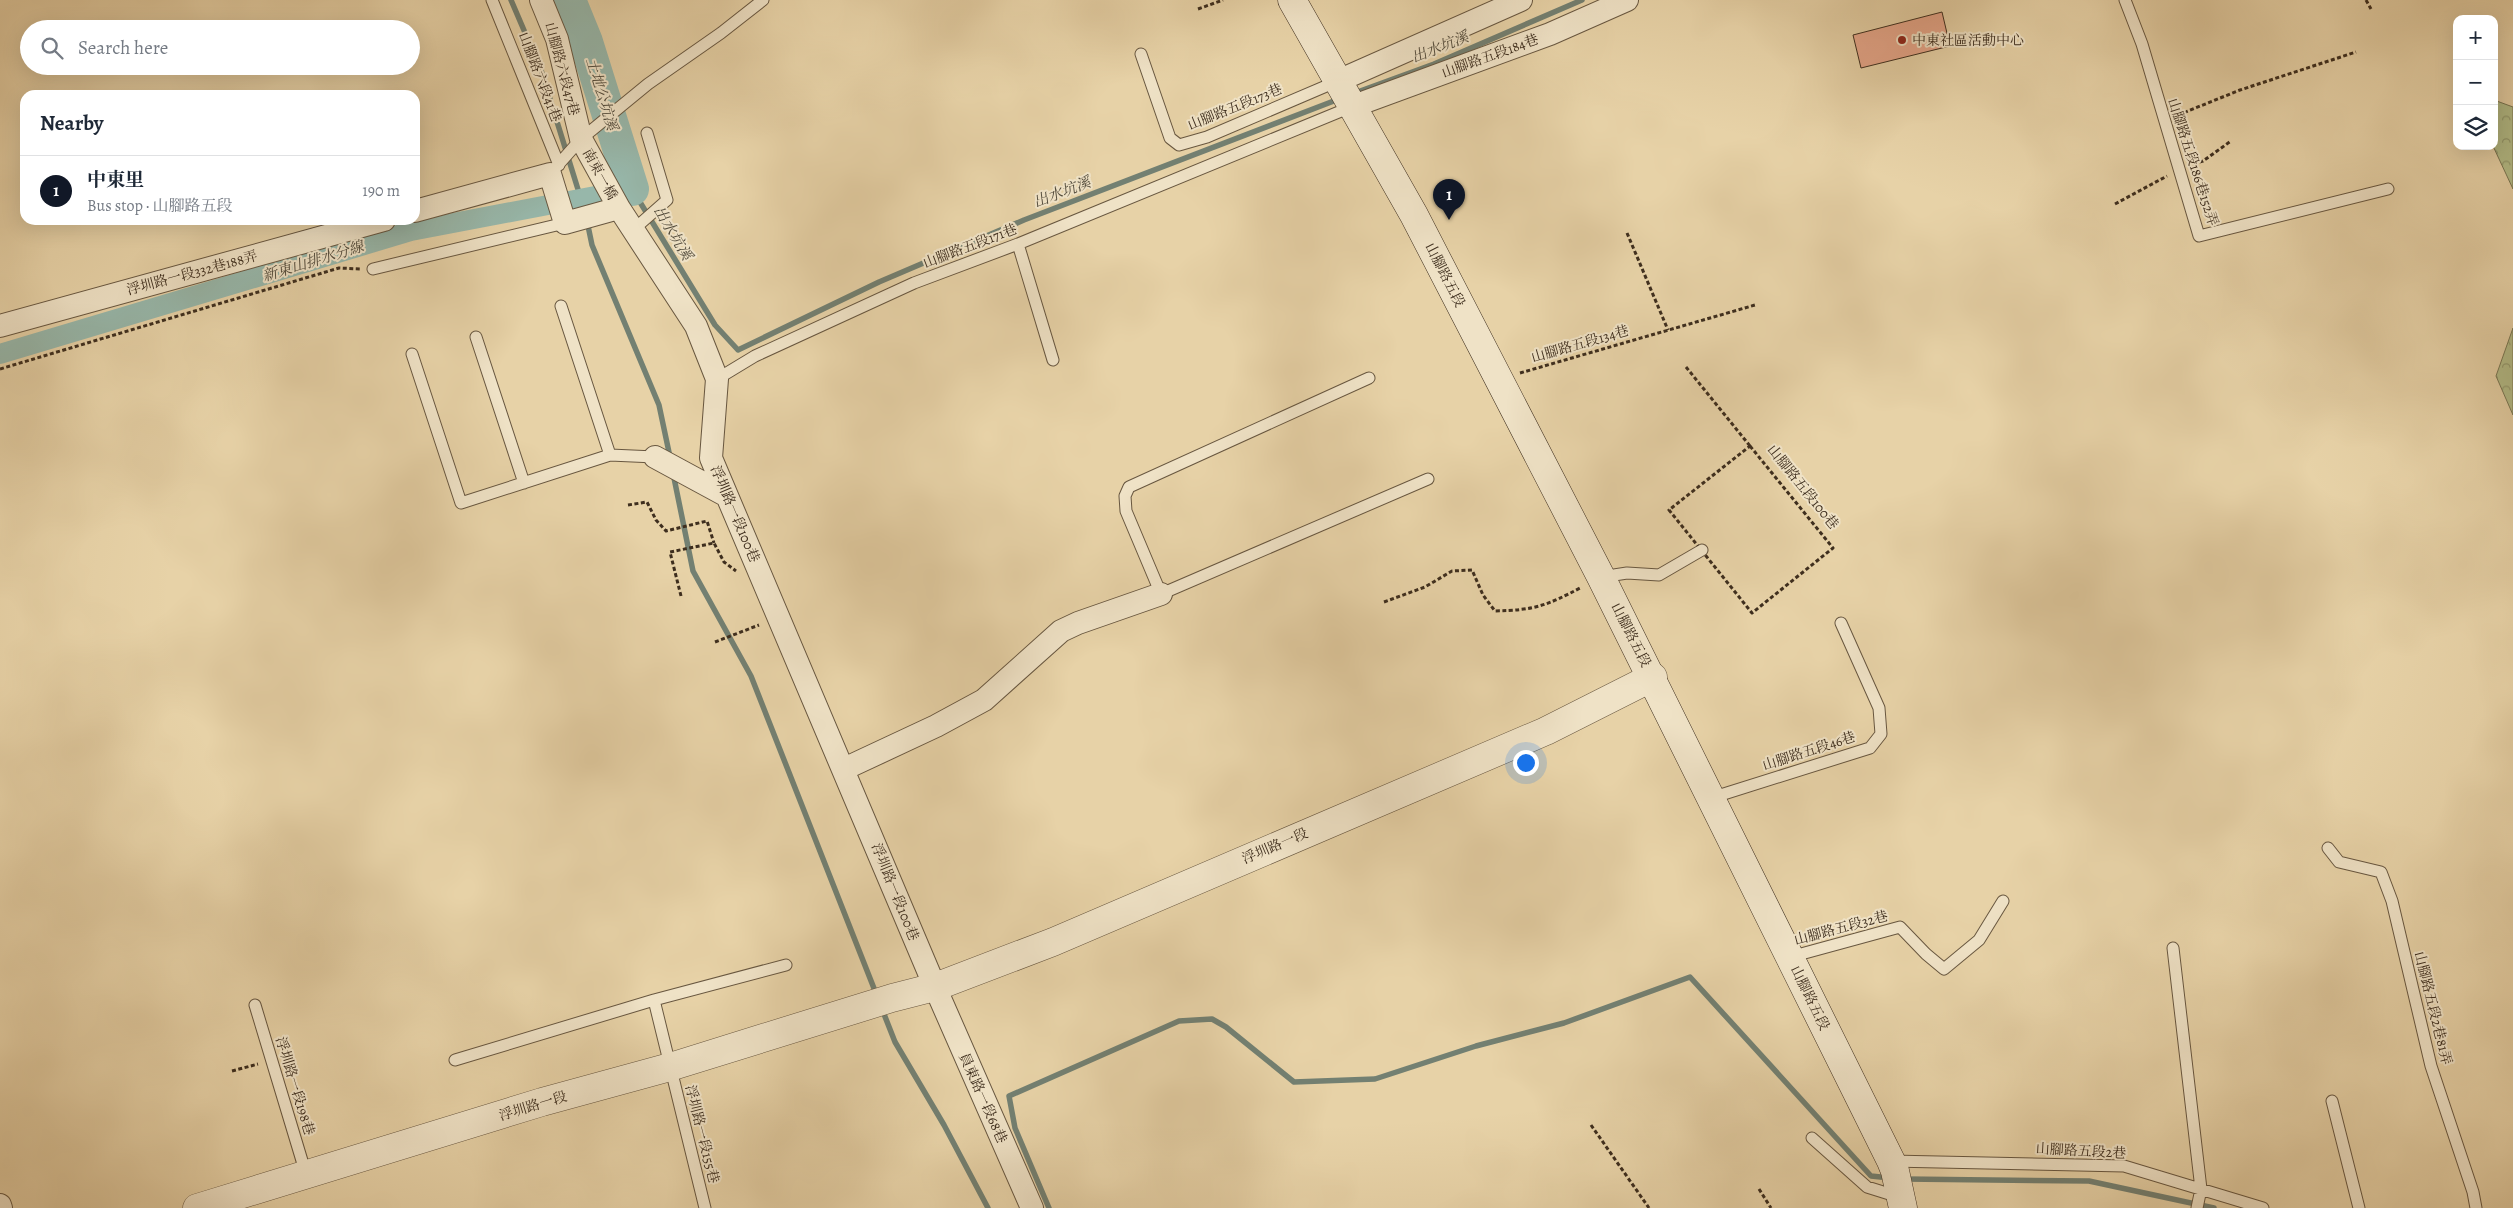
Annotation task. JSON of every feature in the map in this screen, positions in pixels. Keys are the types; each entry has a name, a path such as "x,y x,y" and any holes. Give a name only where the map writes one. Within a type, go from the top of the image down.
{"street":[{"name":"山腳路六段47巷","path":"541,0 556,39 581,139"},
{"path":"1292,0 1338,81 1521,0"},
{"name":"山腳路五段184巷","path":"1351,107 1550,34 1627,0"},
{"name":"山腳路五段","path":"1338,81 1351,107 1414,215 1652,677 1893,1166 1902,1203"},
{"name":"南東一橋","path":"581,139 619,208"},
{"path":"420,210 554,170 565,223 619,208"},
{"name":"浮圳路一段100巷","path":"619,208 696,326 717,379 711,458 935,987"},
{"name":"浮圳路一段332巷188弄","path":"0,326 366,225"},
{"path":"655,457 727,496"},
{"path":"844,769 936,726 984,700 1061,631 1078,623 1161,594"},
{"name":"浮圳路一段","path":"197,1208 307,1176 542,1102 670,1067 880,1002 935,987 1052,942 1546,731 1652,677"},
{"name":"員東路一段68巷","path":"935,987 1032,1208"}],"lane":[{"name":"山腳路六段41巷","path":"492,0 554,170"},
{"path":"554,170 581,139 626,102 763,0"},
{"name":"山腳路五段186巷152弄","path":"2125,0 2142,44 2199,236 2388,189"},
{"name":"山腳路五段173巷","path":"1141,54 1170,138 1179,145 1208,137 1338,81"},
{"name":"山腳路五段171巷","path":"717,379 755,356 914,283 1018,244 1351,107"},
{"path":"633,230 667,200 647,133"},
{"path":"373,269 565,223"},
{"path":"1018,244 1052,360"},
{"path":"561,306 610,454"},
{"path":"476,337 524,483"},
{"path":"412,354 461,503 610,454 655,457"},
{"path":"1369,378 1129,487 1125,496 1126,511 1161,594 1428,479"},
{"path":"1601,577 1627,573 1659,575 1702,550"},
{"name":"山腳路五段46巷","path":"1711,798 1870,748 1881,734 1879,708 1841,623"},
{"name":"山腳路五段2巷81弄","path":"2328,848 2339,862 2381,872 2392,901 2431,1066 2473,1192 2476,1208"},
{"name":"山腳路五段32巷","path":"1790,958 1900,927 1926,954 1944,968 1979,940 2003,901"},
{"path":"2173,948 2201,1189 2197,1208"},
{"path":"456,1060 654,1000 786,965"},
{"name":"浮圳路一段155巷","path":"654,1000 705,1208"},
{"name":"浮圳路一段198巷","path":"255,1005 307,1176"},
{"path":"2332,1101 2359,1208"},
{"path":"1812,1138 1866,1187 1902,1203"},
{"name":"山腳路五段2巷","path":"1893,1166 2124,1166 2263,1208"}],"path":[{"path":"1198,9 1223,0"},
{"path":"2366,0 2371,9"},
{"path":"2164,121 2240,90 2356,52"},
{"path":"2115,204 2179,170 2203,160 2230,141"},
{"path":"1627,233 1668,330"},
{"path":"0,369 339,268 373,269"},
{"name":"山腳路五段134巷","path":"1499,380 1755,306"},
{"path":"1686,367 1750,446"},
{"name":"山腳路五段100巷","path":"1750,446 1833,548 1752,613 1702,550 1669,510 1750,446"},
{"path":"628,505 647,502 656,520 666,531 707,521 714,543 730,569 740,573 760,574"},
{"path":"681,596 670,552 714,543"},
{"path":"1384,602 1425,587 1452,571 1472,570 1482,595 1495,612 1526,610 1547,606 1601,577"},
{"path":"715,642 738,633"},
{"path":"232,1071 272,1060"},
{"path":"1591,1125 1649,1208"},
{"path":"1759,1189 1771,1208"}],"green space":[{"path":"2498,101 2513,107 2513,189 2495,150 2498,150"},
{"path":"2513,328 2513,415 2496,376"}],"building":[{"name":"中東社區活動中心","path":"1942,12 1950,46 1861,68 1853,35"}],"waterway":[{"path":"511,0 541,70 585,212"},
{"name":"土地公坑溪","path":"569,0 586,42 632,189"},
{"name":"出水坑溪","path":"1352,94 1434,64 1582,0"},
{"name":"出水坑溪","path":"632,189 715,325 738,350 879,282 1024,220 1339,99"},
{"name":"新東山排水分線","path":"0,354 411,231 632,189"},
{"path":"587,221 592,245 659,405 670,457"},
{"path":"673,473 693,571 751,676 877,996"},
{"path":"1049,1208 1015,1128 1009,1096 1179,1021 1212,1019 1226,1027 1294,1082 1375,1079 1476,1046 1564,1023 1690,977 1871,1176 1890,1178"},
{"path":"882,1009 895,1042 944,1125 988,1208"},
{"path":"1904,1179 2089,1181 2214,1208"}],"place":[{"name":"中東社區活動中心","path":"1902,40"},
{"name":"中東里","path":"1449,220"}]}
